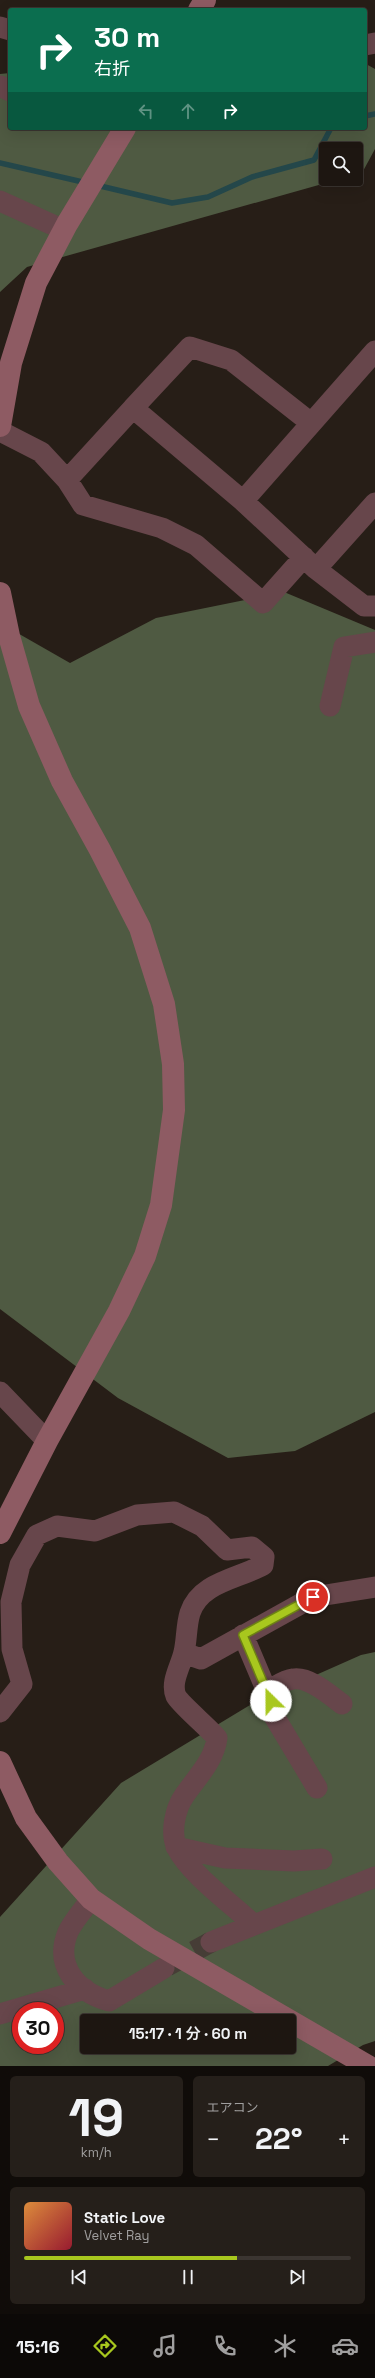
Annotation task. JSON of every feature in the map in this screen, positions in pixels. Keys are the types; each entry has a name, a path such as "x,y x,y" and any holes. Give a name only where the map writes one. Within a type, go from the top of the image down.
{"street":[{"path":"0,426 11,363 36,283 66,227 121,135"},
{"path":"0,201 66,227"},
{"path":"67,480 190,347 231,360 310,423"},
{"path":"243,501 310,423 375,351"},
{"path":"133,408 243,501 310,563 364,606 375,606"},
{"path":"0,431 40,452 67,480 82,505 162,528 196,544 263,602 310,563 375,503"},
{"path":"0,593 9,636 29,706 62,781 100,850 140,928 164,1004 173,1064 174,1110 161,1205 145,1256 119,1311 47,1441 0,1533"},
{"path":"330,706 344,647 375,642"},
{"path":"0,1392 47,1441"},
{"path":"0,1712 22,1684 12,1649 11,1610 20,1566 37,1535 57,1526 95,1531 137,1515 174,1512 202,1526 227,1550 252,1547 264,1557 263,1565 251,1572 216,1584 195,1600 189,1615 184,1652 174,1686 177,1697 217,1738 215,1750 183,1797 174,1824 176,1847 186,1863 253,1924"},
{"path":"184,1652 201,1659 313,1597 375,1587"},
{"path":"243,1635 267,1691 274,1716 316,1788"},
{"path":"267,1691 292,1679 302,1679 328,1693 342,1704"},
{"path":"0,1762 26,1818 58,1862 90,1899 149,1939 368,2066"},
{"path":"176,1847 225,1858 294,1861 322,1859"},
{"path":"210,1942 375,1877"},
{"path":"90,1899 68,1932 63,1957 69,1976 96,1998 109,2001 164,1968"},
{"path":"0,2014 85,1989"}],"green space":[{"path":"367,65 375,69 375,149 363,171 363,142 319,142 319,185 27,267 0,292 0,74 8,73 8,130 367,130"},
{"path":"284,592 375,630 375,1412 295,1451 228,1458 118,1398 0,1309 0,623 70,663 156,618"},
{"path":"375,1652 375,2041 363,2045 328,2066 0,2066 0,1917 121,1783 255,1702 361,1655"}],"waterway":[{"path":"367,116 375,114"},
{"path":"96,185 172,203 208,197 252,177 314,160 330,130"},
{"path":"0,163 87,183"}],"tunnel":[{"path":"167,1966 211,1942"}],"route":[{"path":"271,1701 243,1635 313,1597"}]}
